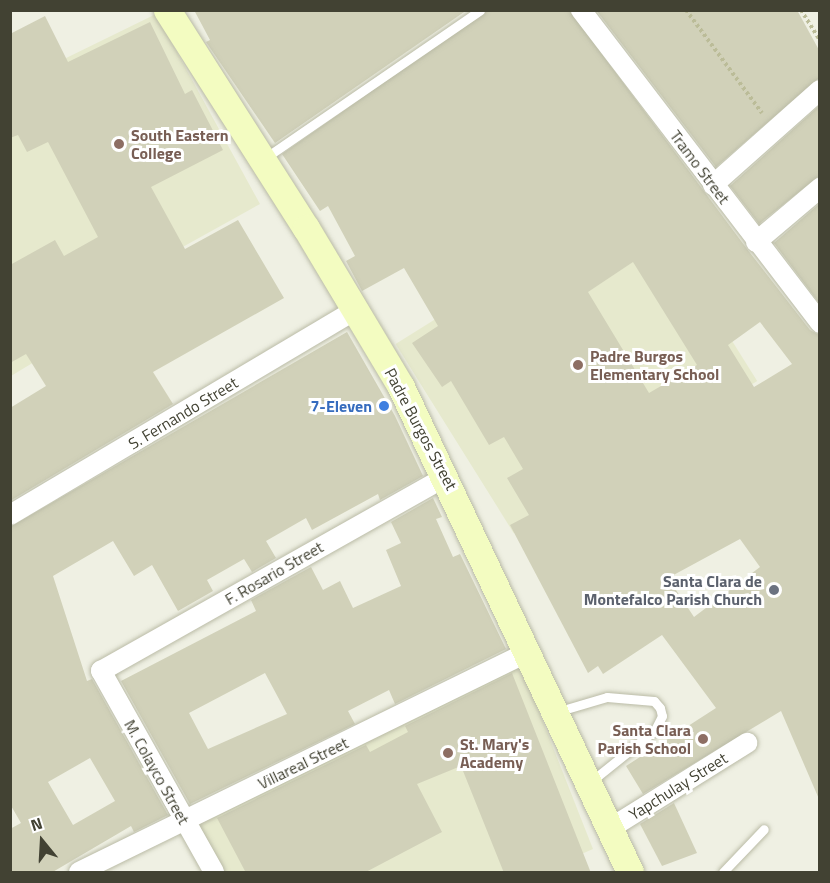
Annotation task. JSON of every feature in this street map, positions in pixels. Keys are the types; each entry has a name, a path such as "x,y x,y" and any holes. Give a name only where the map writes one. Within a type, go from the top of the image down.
{"street":[{"name":"Padre Burgos Street","path":"167,10 355,310 447,476 630,873"},
{"name":"Tramo Street","path":"581,10 819,323"},
{"path":"713,185 819,90"},
{"path":"756,242 819,188"},
{"name":"S. Fernando Street","path":"10,515 355,310"},
{"name":"F. Rosario Street","path":"101,671 447,476"},
{"name":"Villareal Street","path":"79,873 528,652"},
{"name":"M. Colayco Street","path":"101,671 214,873"},
{"name":"Yapchulay Street","path":"609,829 747,743"}],"lane":[{"path":"260,160 480,10"},
{"path":"556,712 607,697 654,700 660,708 662,716 655,730 588,783"},
{"path":"723,873 764,829"}],"path":[{"path":"686,10 775,130"},
{"path":"690,15 697,10"},
{"path":"801,10 819,40"}],"shaded area":[{"name":"South Eastern College","path":"156,14 260,204 98,294 110,316 11,376 11,85"},
{"name":"Padre Burgos Elementary School","path":"639,192 757,381 514,533 396,344"},
{"name":"St. Mary's Academy","path":"521,666 593,849 540,872 222,872 195,825"}],"building":[{"path":"194,10 467,10 275,143 206,42 210,40"},
{"path":"487,10 569,10 747,249 810,330 819,335 819,799 781,711 643,794 626,766 716,708 662,635 603,674 598,666 588,673 510,525 529,515 507,478 523,469 504,437 489,445 451,381 442,387 412,343 438,326 404,268 362,291 346,261 355,256 328,206 320,211 282,154","holes":["633,262 697,365 649,393 588,292","760,322 792,364 754,387 728,345","740,539 760,567 694,617 668,578"]},
{"path":"596,10 797,10 819,50 819,78 716,167"},
{"path":"45,16 68,62 150,22 185,94 192,90 223,150 151,187 185,249 238,220 284,298 153,372 173,404 10,501 10,408 46,386 26,354 10,363 10,265 55,240 64,256 98,237 48,142 27,152 18,135 10,138 10,34"},
{"path":"819,106 819,176 759,224 730,186"},
{"path":"819,204 819,303 774,243"},
{"path":"347,332 395,416 423,476 380,500 378,494 312,530 306,518 266,541 276,558 252,572 244,559 207,580 213,591 178,611 152,565 134,576 113,541 53,576 87,681 92,679 168,815 134,832 131,826 51,873 10,873 10,829 21,823 10,804 10,527","holes":["90,758 115,801 73,825 48,782"]},
{"path":"433,498 442,517 436,519 453,557 460,554 506,649 395,704 389,690 348,711 355,724 190,804 121,681 256,611 251,600 311,567 323,590 340,581 353,608 401,586 386,550 401,543 391,522","holes":["265,673 287,714 208,749 189,713"]},
{"name":"St. Mary's Academy","path":"512,673 591,873 504,873 461,766 417,784 442,832 364,873 246,873 217,818 366,745 370,752 408,732 405,726"},
{"path":"674,803 697,853 662,866 640,824"}],"place":[{"name":"South Eastern College","path":"119,144"},
{"name":"Padre Burgos Elementary School","path":"578,365"},
{"name":"7-Eleven","path":"384,406"},
{"name":"Santa Clara de Montefalco Parish Church","path":"774,590"},
{"name":"Santa Clara Parish School","path":"703,739"},
{"name":"St. Mary's Academy","path":"448,753"}]}
